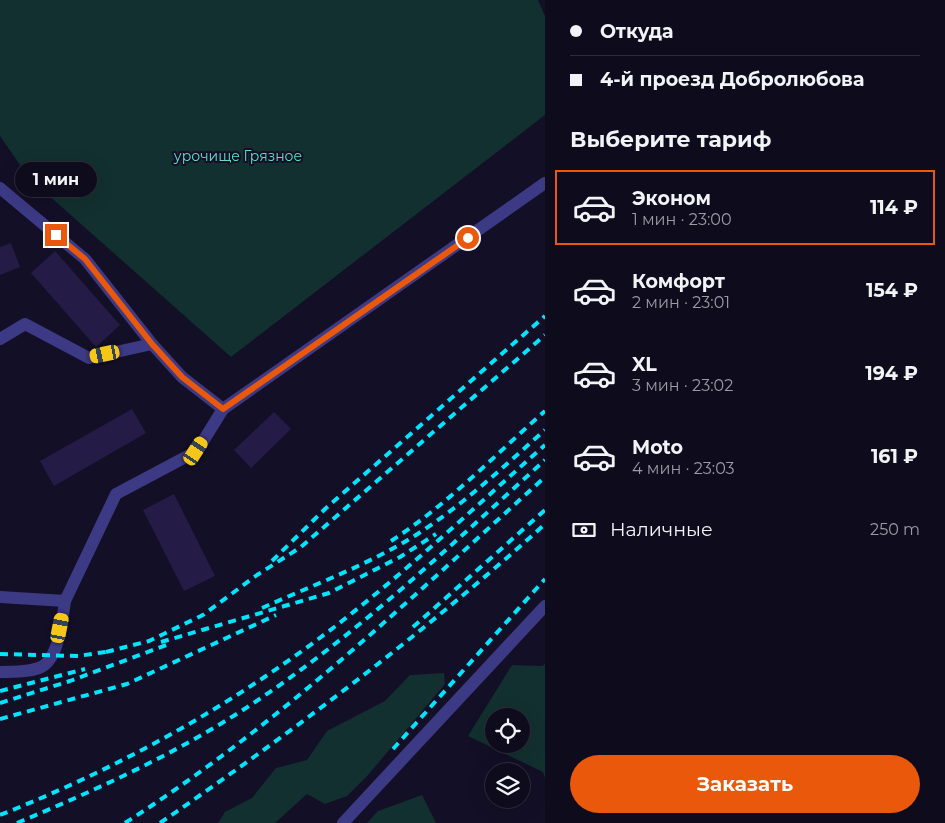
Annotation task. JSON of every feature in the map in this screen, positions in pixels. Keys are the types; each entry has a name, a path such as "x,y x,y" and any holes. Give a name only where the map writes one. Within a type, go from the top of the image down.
{"street":[{"path":"0,672 38,669 47,664 53,656 65,602 116,494 196,451 223,409 545,183"},
{"path":"0,188 85,259 152,344 182,377 223,409"},
{"path":"0,339 25,324 89,358 152,344"},
{"path":"0,597 65,602"},
{"path":"343,823 545,606"}],"green space":[{"name":"урочище Грязное","path":"0,0 538,0 545,16 545,115 231,357 29,178 0,136"},
{"path":"545,664 545,778 543,772 530,766 530,763 524,763 503,753 530,753 530,708 485,708 512,665 542,666"},
{"path":"444,673 445,684 368,775 347,796 325,804 307,794 275,823 218,823 225,812 252,798 276,768 307,760 327,731 385,701 410,675"},
{"path":"485,709 485,744 468,736"},
{"path":"422,795 436,823 367,823 378,811"}],"building":[{"path":"11,243 20,267 0,275 0,247"},
{"path":"55,251 120,325 96,347 31,273"},
{"path":"132,409 146,433 54,486 40,461"},
{"path":"274,412 291,429 251,468 234,450"},
{"path":"174,494 215,576 184,591 143,510"}],"railway":[{"path":"272,561 325,509 545,316"},
{"path":"106,652 149,641 203,615 257,575 301,547 545,335"},
{"path":"391,541 451,496 545,411"},
{"path":"262,608 360,565 416,535 498,472 545,430"},
{"path":"0,815 44,797 131,756 255,684 333,628 388,584 545,445"},
{"path":"17,823 137,769 224,722 252,704 291,677 367,618 545,460"},
{"path":"125,823 182,785 290,703 393,614 545,477"},
{"path":"413,627 545,510"},
{"path":"160,823 260,753 357,680 453,604 545,524"},
{"path":"161,642 329,593 400,557 436,534"},
{"path":"393,749 545,579"},
{"path":"0,719 127,684 276,615"},
{"path":"0,703 70,681 169,644"},
{"path":"0,654 78,656 112,651"},
{"path":"0,691 85,669"}],"route":[{"path":"56,235 85,259 152,344 182,377 223,409 468,238"}]}
